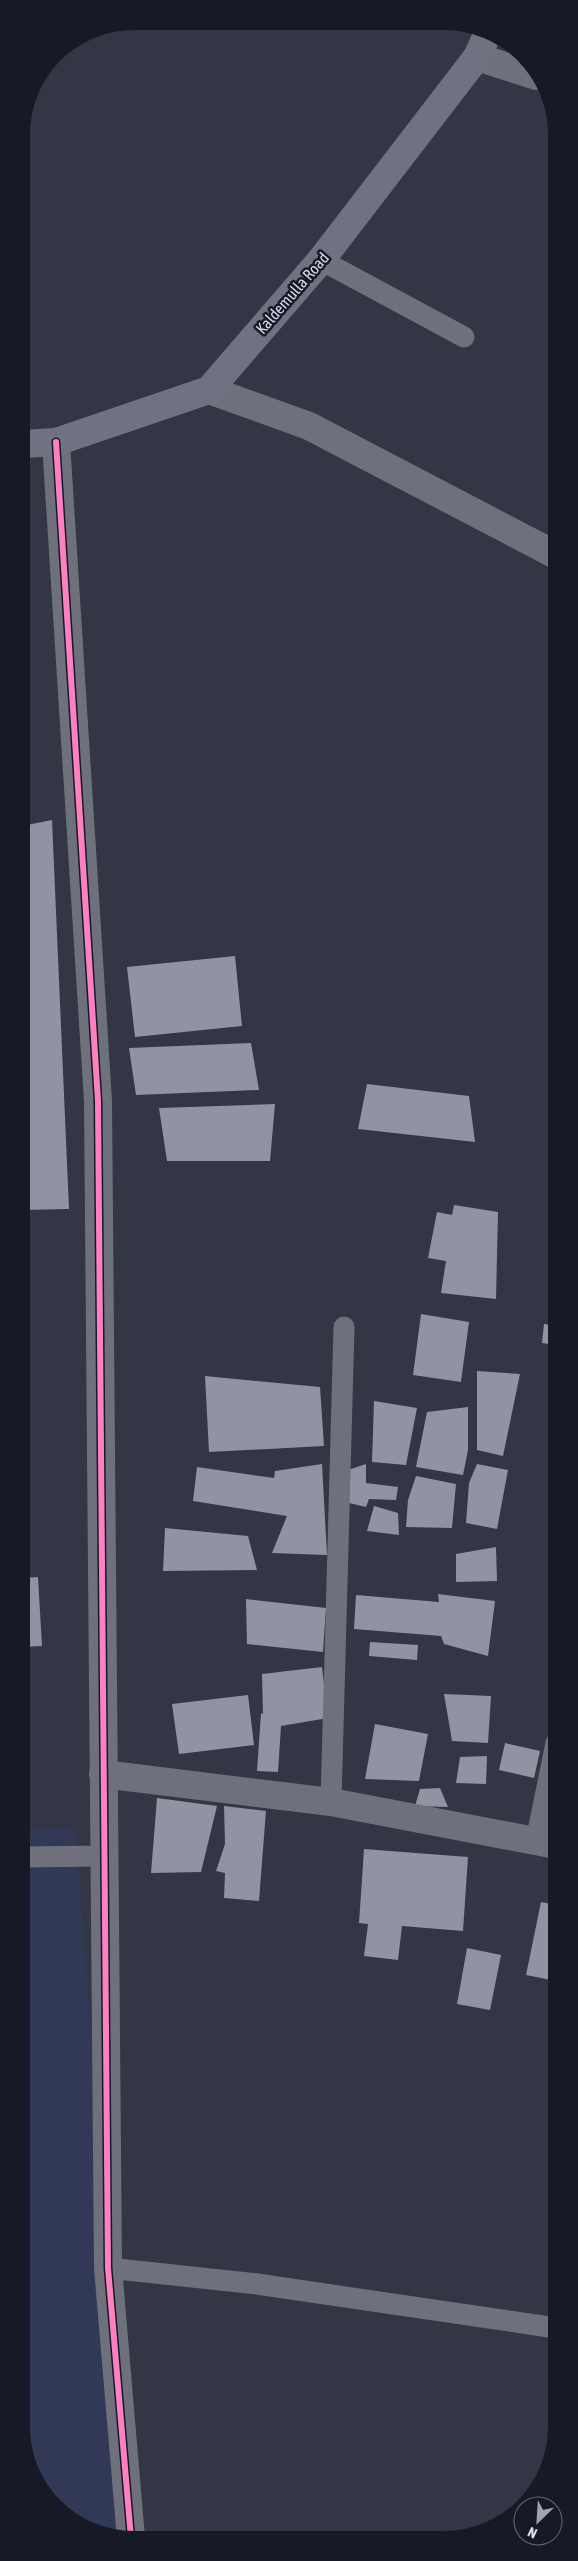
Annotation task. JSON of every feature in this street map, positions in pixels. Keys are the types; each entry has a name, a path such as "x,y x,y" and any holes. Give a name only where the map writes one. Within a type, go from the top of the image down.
{"main road":[{"name":"Kaldemulla Road","path":"209,390 321,260 482,46"},
{"path":"30,444 56,442 209,390"}],"street":[{"path":"482,46 527,71"},
{"path":"209,390 309,426 548,551"},
{"path":"56,442 98,1101 108,2268 130,2531"},
{"path":"103,1774 331,1802 546,1843"}],"lane":[{"path":"321,260 464,337"},
{"path":"331,1802 344,1327"},
{"path":"546,1843 548,1823"},
{"path":"30,1857 104,1856"},
{"path":"108,2268 256,2284 548,2327"}],"shaded area":[{"path":"75,1828 131,2531 113,2529 94,2523 65,2505 47,2485 35,2461 31,2441 30,1829"}],"building":[{"path":"52,820 69,1209 30,1210 30,824"},
{"path":"235,956 242,1026 135,1037 127,967"},
{"path":"251,1043 259,1090 136,1095 129,1048"},
{"path":"367,1084 469,1096 475,1142 358,1129"},
{"path":"275,1104 270,1161 167,1161 159,1108"},
{"path":"454,1205 498,1212 496,1299 441,1293 446,1261 428,1258 437,1212 452,1215"},
{"path":"421,1314 469,1322 461,1382 413,1375"},
{"path":"544,1324 548,1325 548,1344 542,1343"},
{"path":"477,1371 520,1374 503,1456 477,1450"},
{"path":"205,1376 320,1387 324,1446 209,1452"},
{"path":"374,1401 417,1408 406,1465 372,1462"},
{"path":"468,1407 468,1450 463,1475 416,1467 427,1412"},
{"path":"322,1464 327,1555 272,1553 287,1516 193,1501 197,1467 274,1478 275,1471"},
{"path":"366,1464 366,1483 398,1487 396,1500 369,1499 366,1507 349,1503 348,1470"},
{"path":"477,1464 508,1470 497,1529 466,1523 469,1483"},
{"path":"416,1476 456,1484 452,1528 406,1527 408,1500"},
{"path":"374,1506 398,1513 399,1535 367,1531"},
{"path":"165,1528 248,1536 257,1570 163,1571"},
{"path":"496,1547 497,1581 456,1582 456,1554"},
{"path":"38,1577 42,1646 30,1647 30,1578"},
{"path":"438,1594 495,1601 488,1656 444,1644 441,1636 354,1629 356,1595 439,1602"},
{"path":"246,1599 326,1608 323,1652 247,1644"},
{"path":"370,1642 418,1645 417,1660 369,1656"},
{"path":"322,1667 328,1718 281,1726 278,1772 257,1771 261,1713 263,1714 262,1674"},
{"path":"444,1694 491,1696 488,1743 452,1741"},
{"path":"248,1695 254,1745 179,1754 172,1704"},
{"path":"375,1724 428,1734 419,1781 365,1779"},
{"path":"505,1743 540,1751 534,1778 499,1770"},
{"path":"487,1756 486,1784 456,1783 460,1757"},
{"path":"440,1788 448,1807 415,1806 420,1789"},
{"path":"157,1798 217,1806 201,1872 151,1873"},
{"path":"224,1806 266,1811 259,1901 224,1898 225,1873 216,1871 225,1844"},
{"path":"364,1849 468,1857 463,1931 402,1926 398,1960 364,1956 368,1924 359,1923"},
{"path":"541,1902 548,1903 548,1979 526,1975"},
{"path":"467,1948 501,1955 490,2010 457,2004"}],"cycle path":[{"path":"56,442 98,1101 108,2268 130,2531"}]}
